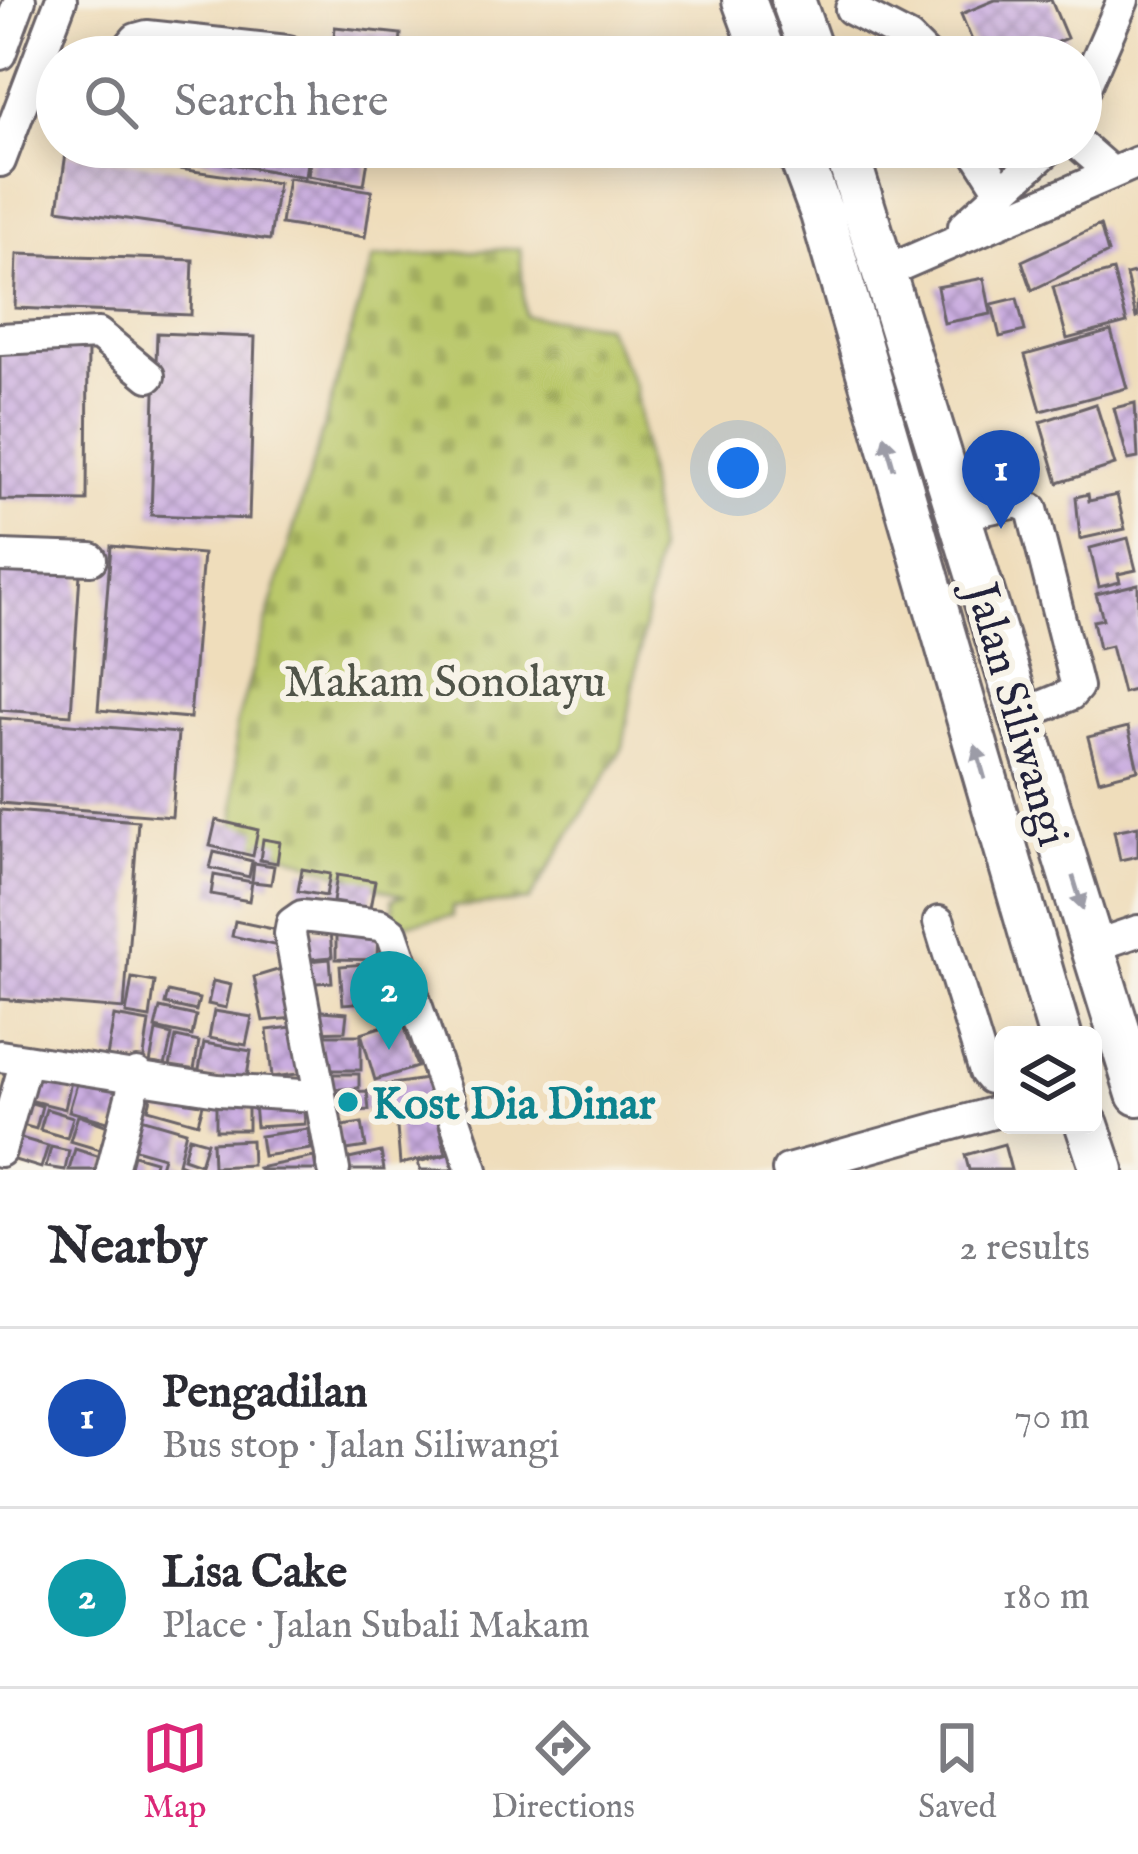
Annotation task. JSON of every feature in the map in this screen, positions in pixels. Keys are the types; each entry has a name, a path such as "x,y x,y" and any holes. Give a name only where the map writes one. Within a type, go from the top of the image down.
{"highway":[{"path":"744,0 757,36"},
{"path":"794,0 806,36"},
{"name":"Jalan Siliwangi","path":"805,168 1057,1026"},
{"name":"Jalan Siliwangi","path":"852,168 1094,946 1130,1034 1138,1094"},
{"path":"1091,1134 1102,1170"}],"street":[{"path":"0,54 20,0"},
{"path":"54,36 61,0"},
{"path":"1102,48 1123,0"},
{"path":"828,36 853,4 904,36"},
{"path":"0,161 36,95"},
{"path":"887,272 1125,167"},
{"path":"986,168 1003,194"},
{"path":"941,245 1030,168"},
{"path":"0,338 98,334 149,376"},
{"path":"962,514 1018,502 1032,509 1077,687 1024,715"},
{"path":"0,556 91,559"},
{"path":"334,1170 317,1096 292,923 302,916 380,925 392,932 472,1170"},
{"path":"939,922 986,1072 994,1074"},
{"path":"1094,946 1138,931"},
{"path":"0,1151 13,1058 218,1090 317,1096"},
{"path":"112,1170 137,1074"},
{"path":"788,1170 994,1113"}],"green space":[{"name":"Makam Sonolayu","path":"520,248 525,316 605,325 635,387 657,552 623,747 529,901 452,907 452,917 395,925 392,899 403,896 235,836 236,726 373,258"}],"building":[{"path":"995,0 1051,0 1066,36 970,36 961,14"},
{"path":"335,27 401,34 401,36 334,36"},
{"path":"64,168 172,168 278,183 270,240 58,209"},
{"path":"253,168 306,168 305,177"},
{"path":"309,168 367,168 364,185 308,176"},
{"path":"288,178 372,191 365,237 281,224"},
{"path":"1100,225 1108,253 1032,290 1022,261"},
{"path":"17,254 193,260 191,315 15,308"},
{"path":"1113,271 1127,323 1067,339 1053,287"},
{"path":"1138,272 1138,317 1136,318 1126,275"},
{"path":"984,278 991,314 944,323 937,287"},
{"path":"1017,298 1025,331 1000,337 992,304"},
{"path":"1111,331 1127,388 1041,411 1025,355"},
{"path":"157,333 255,337 249,519 151,515"},
{"path":"0,343 88,344 87,501 0,500"},
{"path":"1135,403 1138,458 1128,460 1114,408"},
{"path":"1096,404 1115,465 1058,483 1040,422"},
{"path":"1088,494 1089,501 1117,495 1125,529 1080,539 1076,497"},
{"path":"1128,538 1136,570 1118,574 1120,582 1099,587 1090,548"},
{"path":"111,546 203,554 190,718 98,710"},
{"path":"0,567 80,573 71,715 0,710"},
{"path":"1138,584 1138,689 1123,693 1111,646 1099,649 1093,621 1103,619 1096,594"},
{"path":"0,718 178,733 172,817 0,803"},
{"path":"1128,727 1138,770 1099,780 1088,737"},
{"path":"0,810 138,821 124,1009 0,999"},
{"path":"216,820 258,830 253,856 210,846"},
{"path":"1138,826 1138,856 1120,860 1114,831"},
{"path":"263,839 280,842 277,863 260,860"},
{"path":"214,852 252,861 249,877 210,868"},
{"path":"254,863 274,866 271,884 252,882"},
{"path":"302,869 330,874 326,896 298,891"},
{"path":"214,875 252,882 249,901 211,894"},
{"path":"337,875 375,881 370,908 333,902"},
{"path":"235,921 282,931 278,946 232,936"},
{"path":"336,929 378,930 377,960 336,959"},
{"path":"330,930 332,957 298,960 297,933"},
{"path":"330,959 332,982 300,984 298,962"},
{"path":"389,962 393,1000 343,1004 340,966"},
{"path":"281,969 294,1018 263,1021 254,977"},
{"path":"132,978 155,982 150,1018 126,1014"},
{"path":"213,981 231,985 226,1008 208,1004"},
{"path":"168,992 199,999 196,1011 165,1004"},
{"path":"160,1008 196,1016 192,1036 155,1028"},
{"path":"308,1010 347,1013 345,1031 312,1032"},
{"path":"214,1011 252,1017 246,1045 209,1038"},
{"path":"114,1016 149,1022 143,1063 107,1057"},
{"path":"403,1020 417,1067 375,1080 361,1033"},
{"path":"301,1026 306,1073 272,1077 267,1030"},
{"path":"156,1031 172,1035 165,1066 150,1063"},
{"path":"319,1035 361,1035 361,1070 319,1070"},
{"path":"176,1037 199,1042 193,1075 169,1071"},
{"path":"204,1043 251,1051 246,1083 198,1075"},
{"path":"82,1067 130,1081 118,1125 69,1111"},
{"path":"28,1070 71,1081 65,1109 21,1098"},
{"path":"320,1074 359,1074 359,1088 323,1090"},
{"path":"433,1078 437,1107 389,1113 385,1085"},
{"path":"154,1086 204,1101 198,1123 148,1109"},
{"name":"Kost Dia Dinar","path":"367,1091 369,1110 329,1113 328,1093"},
{"path":"303,1099 305,1124 256,1127 254,1103"},
{"path":"21,1100 42,1106 36,1129 15,1123"},
{"path":"216,1103 248,1103 248,1130 216,1130"},
{"path":"46,1109 73,1117 67,1138 40,1130"},
{"path":"435,1109 446,1154 400,1164 396,1115"},
{"path":"78,1115 108,1126 100,1150 70,1141"},
{"path":"134,1116 186,1131 178,1163 196,1170 159,1170 163,1157 125,1146"},
{"path":"362,1123 366,1147 340,1151 336,1127"},
{"path":"308,1129 311,1149 263,1156 260,1136"},
{"path":"14,1136 48,1146 41,1168 8,1158"},
{"path":"189,1137 207,1142 200,1164 183,1158"},
{"path":"251,1140 252,1165 213,1167 212,1142"},
{"path":"1004,1144 1011,1170 969,1170 965,1155"},
{"path":"51,1147 69,1151 65,1170 46,1167"},
{"path":"75,1149 107,1159 104,1170 69,1170"},
{"path":"381,1152 384,1170 342,1170 340,1161"},
{"path":"130,1154 155,1161 153,1170 126,1170"},
{"path":"449,1154 453,1170 420,1170 418,1162"},
{"path":"314,1157 316,1170 258,1168"}],"place":[{"name":"Pengadilan","path":"1001,529"},
{"name":"Lisa Cake","path":"389,1050"},
{"name":"Kost Dia Dinar","path":"348,1102"}]}
